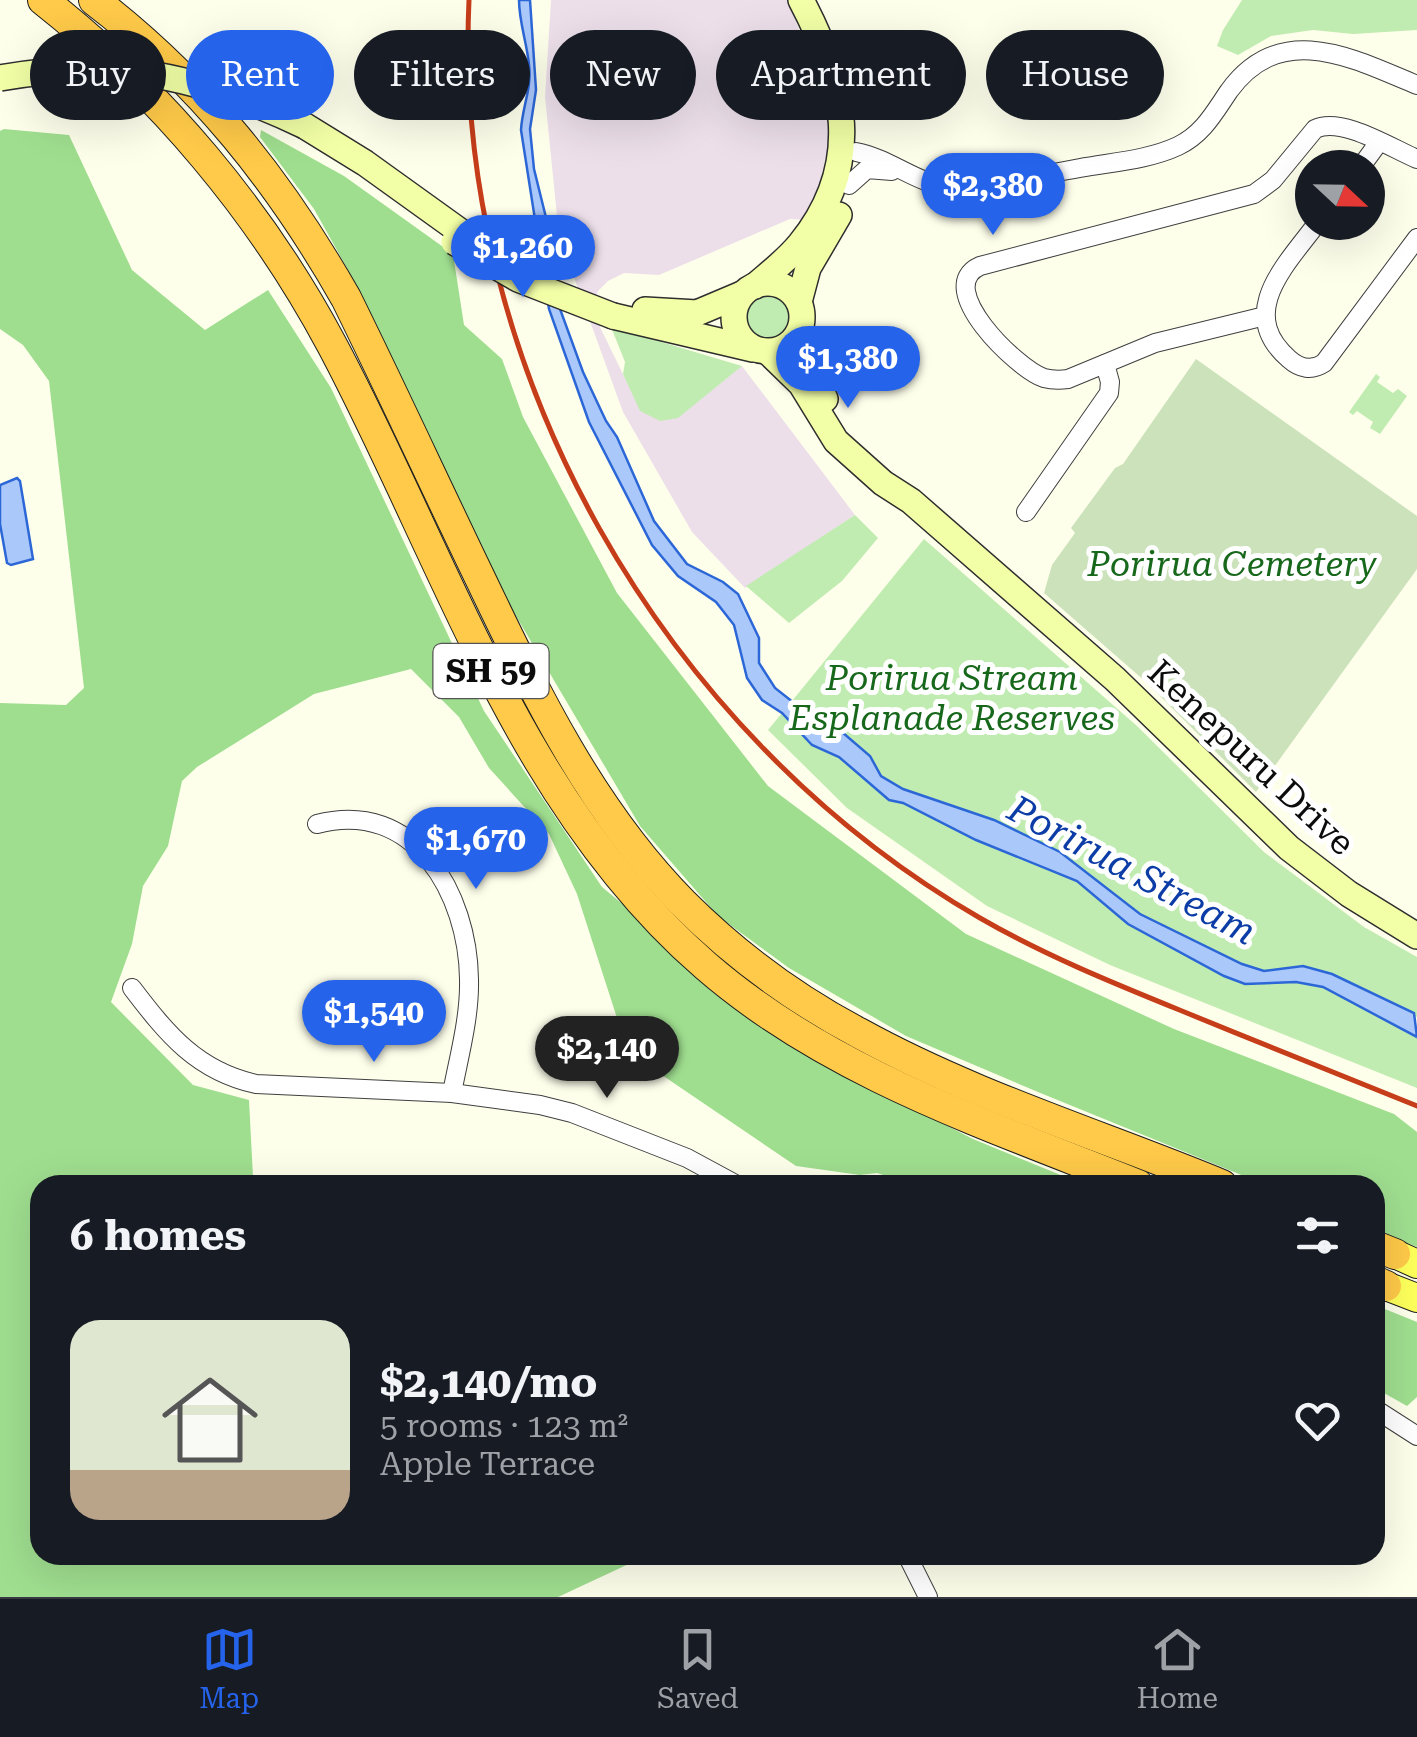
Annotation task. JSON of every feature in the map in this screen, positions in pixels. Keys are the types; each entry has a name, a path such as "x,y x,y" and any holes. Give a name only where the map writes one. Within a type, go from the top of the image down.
{"highway":[{"name":"SH 59","path":"42,0 105,52 174,123 228,186 286,267 351,382 531,746 596,847 650,913 744,997 832,1053 907,1092 1113,1175"},
{"name":"SH 59","path":"94,0 173,66 222,118 299,220 346,298 507,634 574,759 627,837 682,902 762,971 857,1032 970,1085 1197,1175"}],"main road":[{"path":"801,0 832,68 842,102 840,160 825,205"},
{"path":"0,90 90,81 159,87 233,106 344,150 458,237 536,275 615,309 763,351 788,345 800,315 808,268 836,219 856,152 857,117 852,90 815,0"},
{"path":"0,78 74,69 164,75 240,96 302,131"},
{"path":"615,309 686,314 708,310 749,290 801,244 842,179 848,154 856,152"},
{"path":"763,351 739,336 734,326 734,314 749,290 780,285 800,315"},
{"name":"Kenepuru Drive","path":"800,315 814,377 834,416 850,439 896,481 911,501"},
{"name":"Kenepuru Drive","path":"763,351 800,384 836,441 883,483 911,501 1115,679 1289,848 1350,894 1417,936"},
{"path":"1385,1286 1417,1298"}],"street":[{"path":"856,152 938,186 965,187 1162,152 1200,131 1245,74 1268,58 1296,50 1344,55 1417,85"},
{"path":"1266,316 1170,339 1068,379 1051,379 1034,373 1013,356 970,307 963,286 974,268 1254,194 1268,186 1315,130 1324,125 1342,126 1417,159"},
{"path":"1373,150 1379,142"},
{"path":"849,185 860,174 875,168 912,176"},
{"path":"1305,240 1273,283 1266,301 1269,332 1291,361 1304,368 1318,367 1417,238"},
{"path":"1026,512 1109,393 1106,364"},
{"path":"317,824 361,821 399,834 435,865 446,883 465,940 470,979 452,1093"},
{"path":"132,988 196,1060 236,1079 507,1099 572,1113 687,1158 718,1175"},
{"path":"1385,1415 1417,1436"},
{"path":"911,1565 928,1597"}],"shaded area":[{"path":"551,0 788,0 799,30 716,30 716,120 829,120 828,147 807,220 790,219 659,275 624,273 598,291 594,305 600,327 641,411 677,418 742,366 855,515 745,588 692,532 623,412 559,236 545,97"}],"green space":[{"path":"1242,0 1417,0 1417,30 1353,34 1313,30 1271,36 1238,55 1217,46"},
{"path":"261,130 344,176 453,254 464,325 502,359 523,417 617,593 768,786 966,934 1174,1029 1394,1114 1417,1132 1417,1247 1385,1234 1385,1175 1241,1175 906,1036 789,968 718,916 640,826 506,599 353,279 314,209 260,137"},
{"path":"0,131 69,135 132,270 205,330 268,290 331,388 484,711 602,887 796,1048 973,1139 1061,1175 860,1175 796,1166 628,1052 577,894 549,834 489,768 459,717 411,669 314,694 197,767 182,781 168,846 143,886 132,944 111,1002 193,1085 249,1100 253,1175 30,1175 30,1565 627,1565 558,1597 0,1597 0,703 66,705 84,688 49,381 23,345 0,329"},
{"path":"768,293 785,300 792,317 785,334 768,341 751,334 744,317 751,300"},
{"path":"611,327 742,366 678,418 660,421 640,411 623,374 625,362"},
{"name":"Porirua Cemetery","path":"1196,359 1417,516 1417,569 1256,792 1146,682 1044,593 1052,565 1075,533 1071,528 1115,468 1123,464"},
{"path":"1376,374 1380,377 1377,382 1393,393 1398,389 1407,396 1380,434 1370,428 1373,422 1357,411 1353,415 1349,412"},
{"path":"855,515 878,538 842,581 789,623 746,586"},
{"name":"Porirua Stream Esplanade Reserves","path":"924,539 1137,726 1264,852 1364,927 1417,957 1417,1017 1303,966 1264,971 1242,964 1140,914 1060,852 994,820 903,789 881,776 870,755 792,701"},
{"name":"Porirua Stream Esplanade Reserves","path":"782,713 812,745 839,757 889,800 1077,881 1128,924 1245,984 1296,982 1323,987 1417,1037 1417,1088 1110,965 987,906 847,808 768,730"},
{"path":"1385,1309 1417,1322 1417,1397 1407,1406 1385,1394"}],"water":[{"path":"519,0 530,0 536,90 530,129 534,169 553,246 560,309 583,372 654,521 687,564 738,594 759,638 759,663 775,688 808,714 842,732 870,756 881,776 903,789 994,820 1060,852 1140,914 1242,964 1264,971 1303,966 1332,974 1414,1013 1417,1037 1323,987 1296,982 1245,984 1224,976 1128,924 1077,881 889,800 839,757 812,745 782,713 762,700 747,678 734,625 716,602 678,576 652,545 589,422 549,309 521,130 523,120 530,120 530,30 523,30"},
{"path":"17,478 33,559 11,565 7,563 0,524 0,485"}],"railway":[{"path":"469,0 473,138 497,273 540,404 599,528 675,644 764,749 866,841 980,918 1105,979 1417,1106"}],"water label":[{"name":"Porirua Stream","path":"1132,870"}]}
